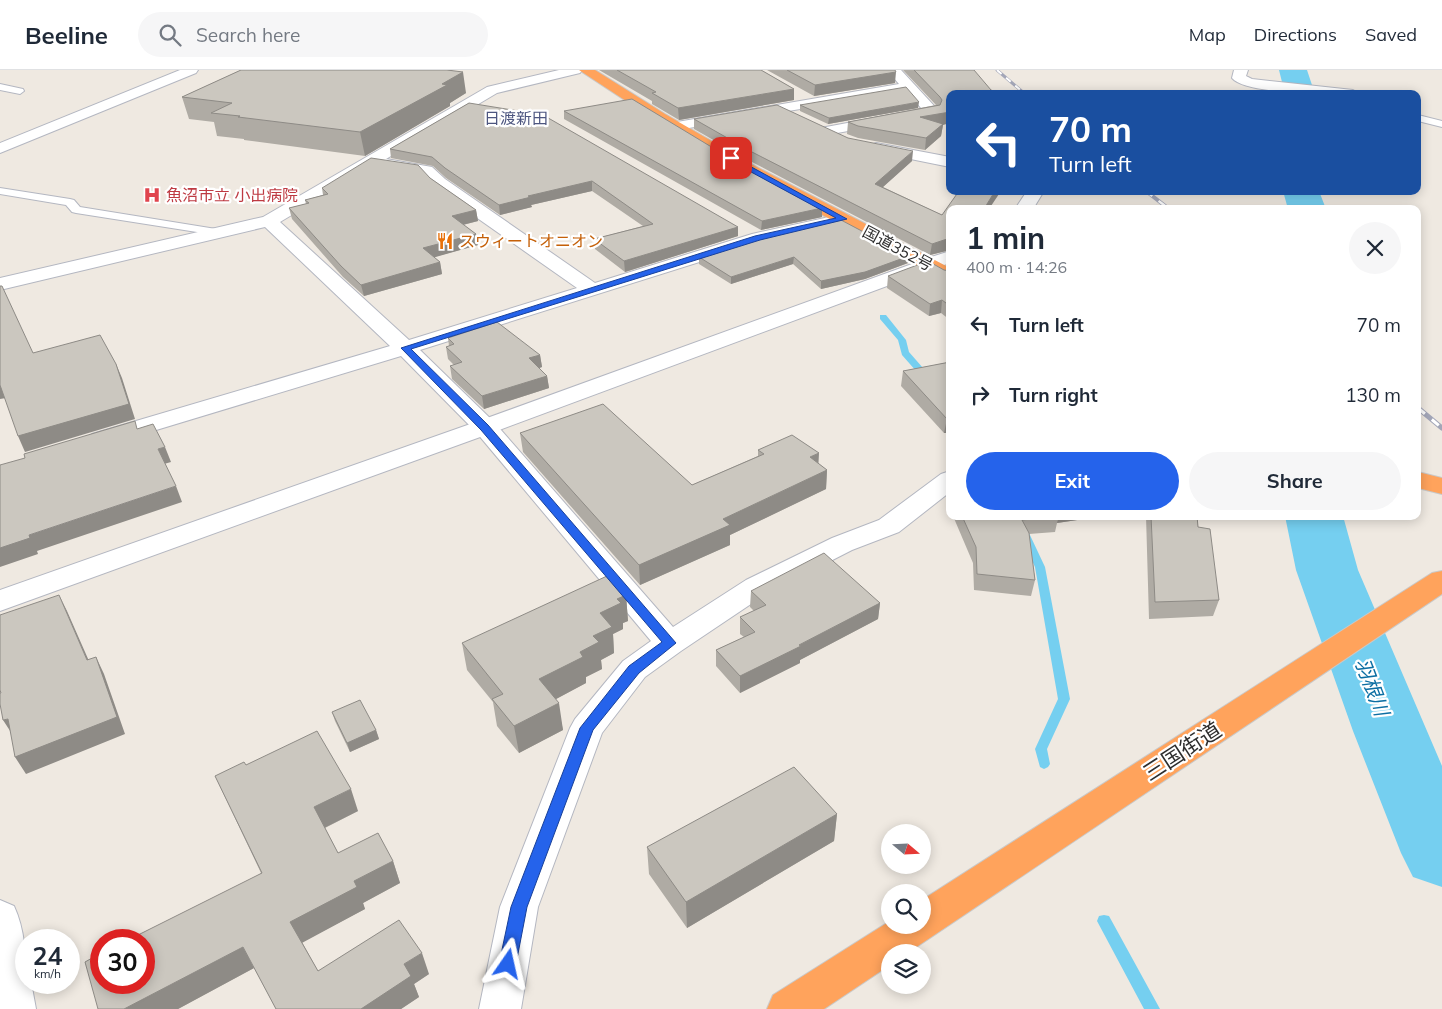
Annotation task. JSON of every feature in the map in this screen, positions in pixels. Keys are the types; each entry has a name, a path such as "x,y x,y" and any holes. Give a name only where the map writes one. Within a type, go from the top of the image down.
{"highway":[{"name":"国道352号","path":"586,70 660,117 776,184 946,274"},
{"path":"1421,481 1442,486"},
{"name":"三国街道","path":"931,916 1442,580"},
{"name":"三国街道","path":"788,1009 904,934"}],"street":[{"path":"0,148 191,70"},
{"path":"0,284 269,221 466,104 490,84 575,70"},
{"path":"826,131 932,112 894,70"},
{"path":"1241,70 1239,78 1249,83 1315,90"},
{"path":"677,126 909,86"},
{"path":"794,93 811,102"},
{"path":"466,104 494,109"},
{"path":"778,108 844,140"},
{"path":"0,132 41,116"},
{"path":"863,146 946,161"},
{"path":"370,161 426,170 439,184 590,289"},
{"path":"85,444 405,348 590,289 749,233 843,219"},
{"path":"269,221 405,348 485,428 670,643"},
{"path":"0,601 485,428 946,258"},
{"path":"500,1009 519,907 587,728 634,669 756,587 842,544 889,526 946,482"},
{"path":"0,918 15,1009"}],"lane":[{"path":"0,86 20,91"},
{"path":"1421,119 1442,124"},
{"path":"0,191 70,202 76,210 216,232 269,221"}],"building":[{"path":"241,70 447,70 463,72 442,84 447,85 360,132 211,113 232,103 182,97"},
{"path":"617,70 761,70 794,89 678,108 652,93 656,92"},
{"path":"787,70 895,70 896,72 815,85"},
{"path":"914,70 974,70 991,90 946,90 946,113 920,117 943,124 926,138 858,126 848,122 940,105 942,100"},
{"path":"906,87 919,102 829,118 800,105"},
{"path":"632,99 738,163 822,208 762,221 564,111"},
{"path":"469,103 543,115 738,227 624,261 594,239 653,224 592,181 499,205 432,157 390,149"},
{"path":"777,105 848,138 913,151 875,184 942,215 946,209 946,239 932,244 752,152 694,119"},
{"path":"371,158 418,165 430,178 476,210 452,216 476,234 423,248 440,262 361,285 341,266 289,208 309,203 305,200 328,194 322,188"},
{"path":"956,195 993,195 986,205 949,205"},
{"path":"841,220 909,256 865,272 821,281 794,257 731,277 699,257 764,236"},
{"path":"928,261 946,270 946,303 942,300 930,304 888,276"},
{"path":"0,286 2,286 33,353 100,335 116,364 129,404 18,436 0,385"},
{"path":"497,322 540,355 529,358 547,376 482,396 450,366 462,362 446,347 454,344 448,338"},
{"path":"946,363 946,418 903,371"},
{"path":"603,404 692,485 764,454 758,450 792,435 819,453 810,457 827,470 723,519 730,525 639,565 520,433"},
{"path":"135,421 137,429 153,424 165,447 158,449 176,486 29,535 30,538 0,548 0,465 25,458 24,454"},
{"path":"964,520 1022,520 1029,533 1035,580 977,574 976,547"},
{"path":"1151,520 1197,520 1198,527 1210,529 1219,600 1155,602"},
{"path":"824,553 880,603 799,645 801,646 740,676 716,650 755,632 740,617 766,605 751,591"},
{"path":"607,576 626,595 617,599 621,603 600,613 612,627 593,636 599,642 580,652 583,657 539,679 559,703 514,726 492,699 503,694 462,643"},
{"path":"59,595 87,660 96,657 117,717 15,757 8,719 3,720 0,704 0,615"},
{"path":"360,700 376,730 347,743 332,712"},
{"path":"317,731 351,789 314,807 338,853 378,833 393,861 354,881 357,887 290,922 318,971 399,920 422,953 404,964 411,976 361,1009 276,1009 243,947 155,993 155,929 150,929 262,873 215,776 244,762 246,765"},
{"path":"794,767 837,814 686,902 647,847"},
{"path":"90,959 90,980 85,962"},
{"path":"94,994 153,994 124,1009 98,1009"}],"waterway":[{"name":"羽根川","path":"1293,70 1299,90"},
{"name":"羽根川","path":"1302,195 1306,205"},
{"path":"883,317 902,340 905,353 927,378"},
{"path":"1018,520 1040,567 1064,699 1041,749 1044,764"},
{"name":"羽根川","path":"1315,520 1327,570 1389,731 1442,853"},
{"path":"1104,921 1152,1009"}],"railway":[{"path":"997,70 1020,90"},
{"path":"1151,195 1164,205"},
{"path":"1421,410 1442,428"}],"place":[{"name":"魚沼市立 小出病院","path":"152,195"},
{"name":"スウィートオニオン","path":"445,241"}],"district":[{"name":"日渡新田","path":"516,118"}],"route":[{"path":"508,964 519,907 587,728 634,669 670,643 485,428 405,348 758,238 843,219 792,193 731,158"}]}
